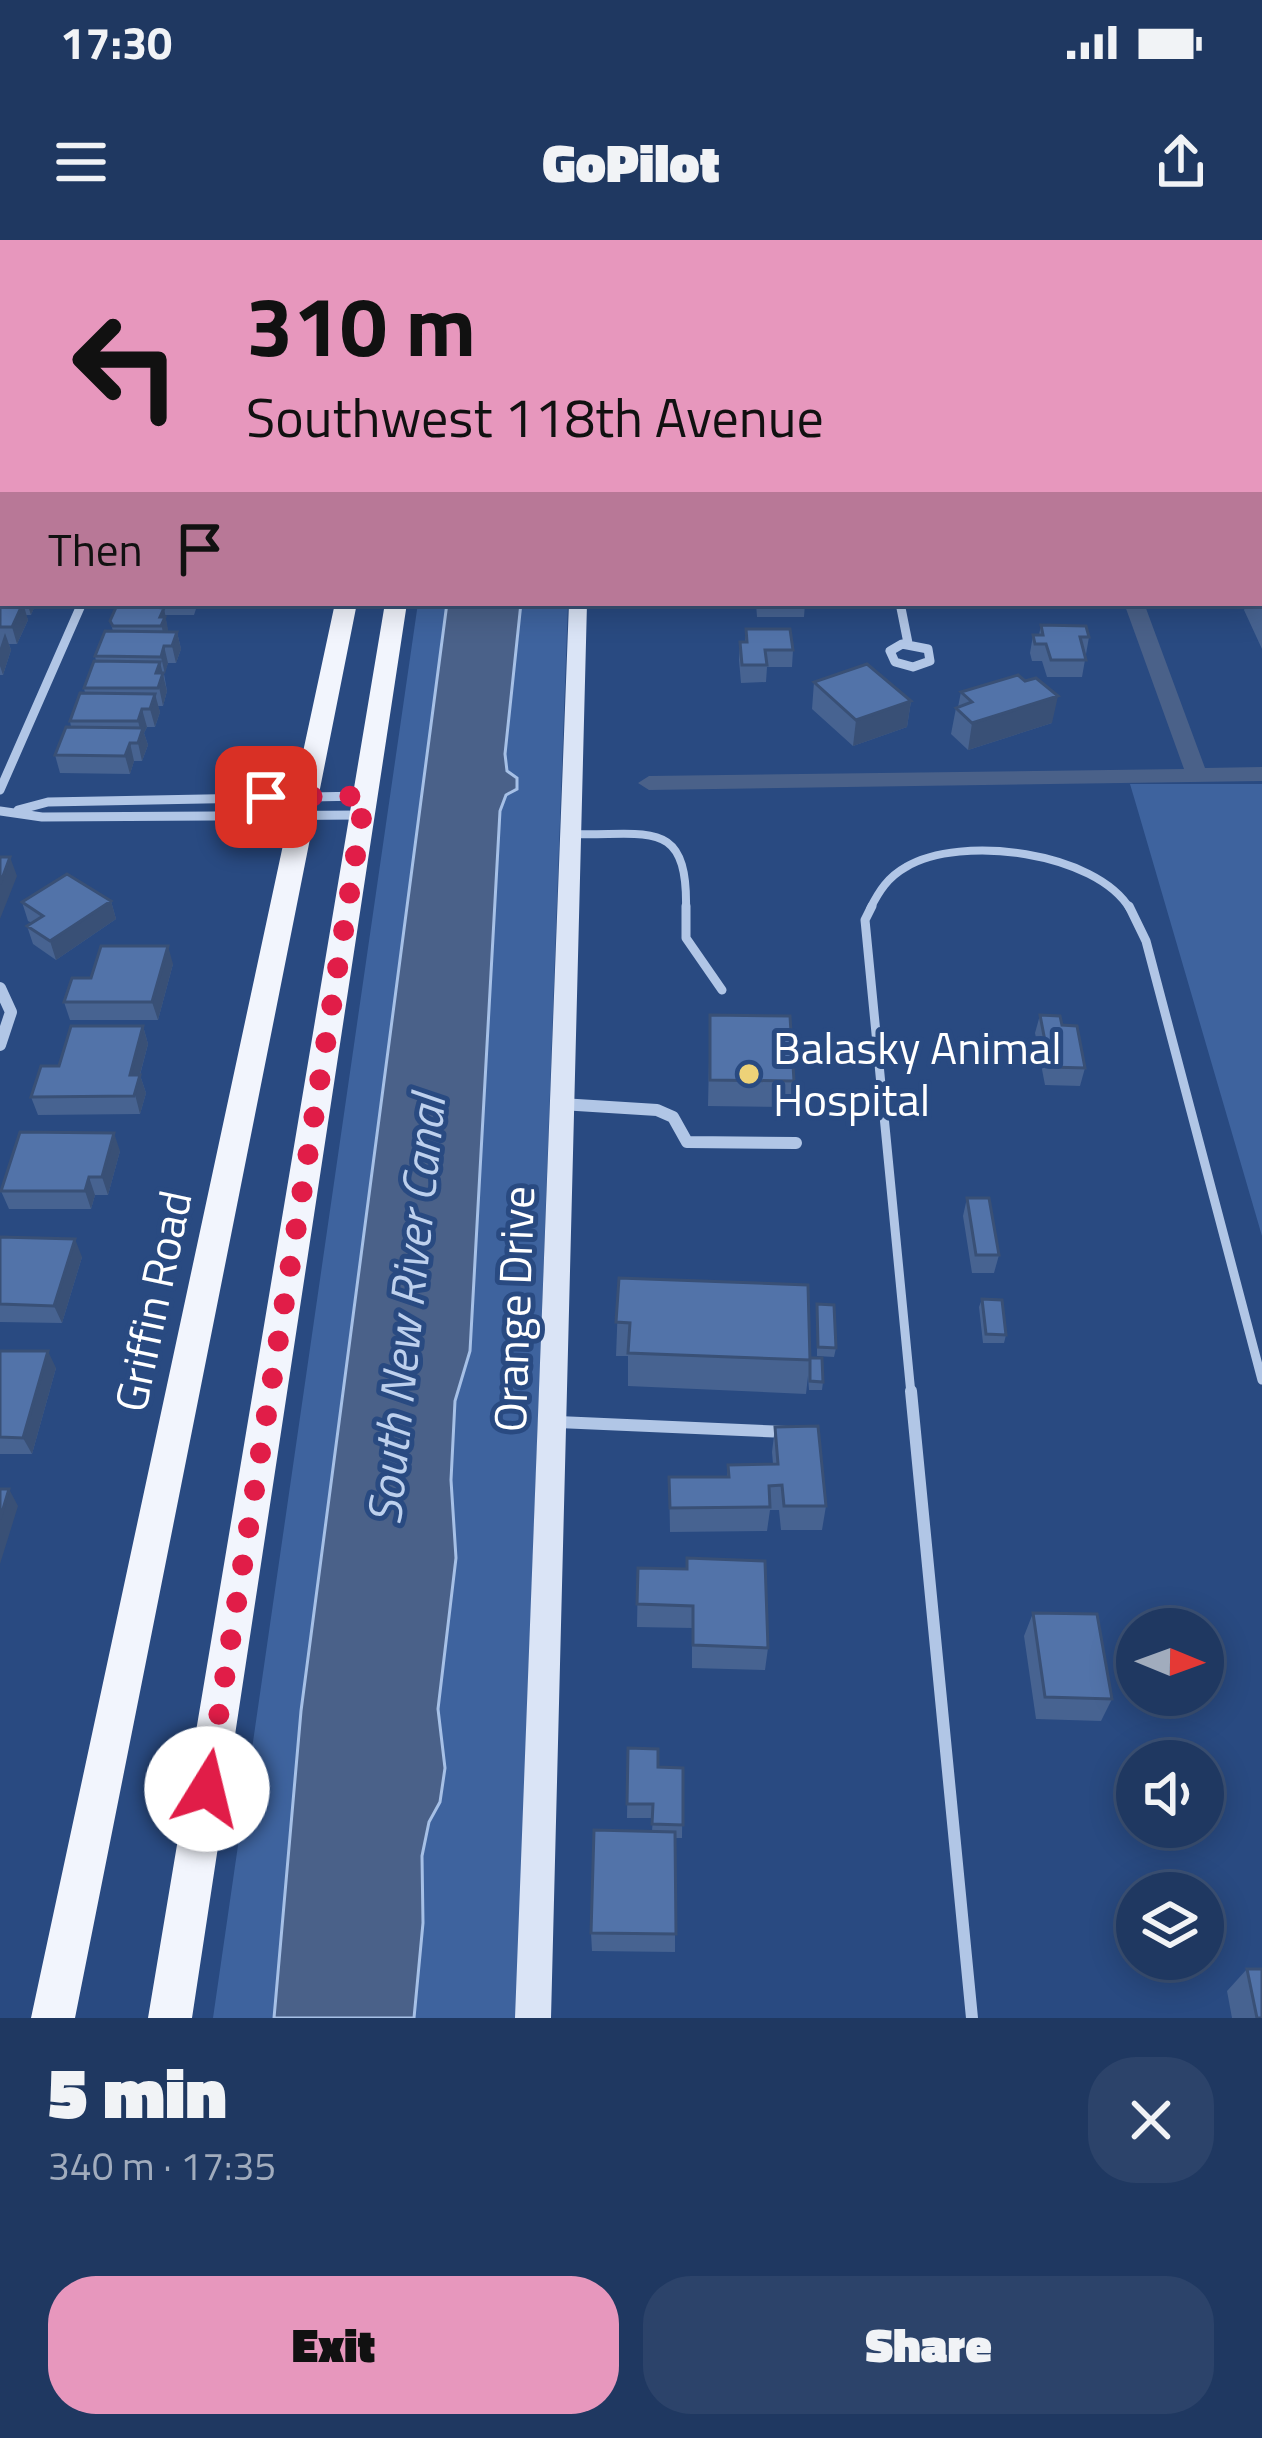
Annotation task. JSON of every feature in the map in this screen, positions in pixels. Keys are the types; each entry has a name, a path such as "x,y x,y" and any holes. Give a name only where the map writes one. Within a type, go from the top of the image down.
{"main road":[{"name":"Griffin Road","path":"53,2018 345,606"},
{"path":"170,2018 395,606"}],"street":[{"path":"0,790 81,606"},
{"name":"Orange Drive","path":"533,2018 578,606"},
{"path":"901,606 908,643"},
{"path":"5,811 49,802 363,806"},
{"path":"5,811 42,817 363,806"},
{"path":"0,988 10,1012 0,1045"},
{"path":"561,1104 657,1110 673,1117 687,1142 796,1142"}],"lane":[{"path":"570,834 660,837 679,850 687,867 686,938 722,990"},
{"path":"972,2018 865,920 889,877 945,850 1001,850 1066,865 1118,892 1146,941 1262,1381"},
{"path":"553,1421 804,1433"}],"shaded area":[{"path":"418,606 568,606 516,2018 213,2018"},
{"path":"1130,784 1262,784 1262,1236 1138,811"}],"water":[{"name":"South New River Canal","path":"447,606 521,606 505,754 507,771 517,778 517,789 506,795 500,811 470,1351 455,1401 451,1480 456,1558 438,1709 445,1768 440,1802 429,1822 422,1856 423,1923 414,2018 274,2018 301,1711"}],"building":[{"path":"0,606 22,606 12,627 0,627"},
{"path":"117,606 164,608 161,626 113,626 110,621"},
{"path":"1041,625 1086,626 1089,637 1080,637 1086,660 1051,660 1046,644 1035,644 1033,635 1043,635"},
{"path":"746,629 790,629 793,650 765,650 767,665 742,665 740,642 747,642"},
{"path":"105,631 177,632 161,657 95,656"},
{"path":"94,661 160,662 156,673 163,673 158,688 84,688"},
{"path":"867,664 911,701 856,720 814,682"},
{"path":"1018,675 1025,681 1036,678 1058,696 972,723 956,708 972,702 961,692"},
{"path":"80,693 155,694 150,709 142,709 138,721 70,721"},
{"path":"66,727 143,728 138,743 130,743 125,756 55,755"},
{"path":"0,857 10,857 0,884"},
{"path":"67,874 111,901 50,941 27,926 43,916 22,902"},
{"path":"101,946 168,946 152,1002 64,1002 72,978 91,978"},
{"path":"710,1015 790,1016 794,1081 710,1080"},
{"path":"1040,1015 1060,1016 1062,1025 1077,1026 1085,1068 1050,1067"},
{"path":"71,1026 143,1026 130,1075 140,1075 134,1096 31,1097 41,1066 59,1066"},
{"path":"20,1132 114,1133 102,1177 89,1177 85,1191 1,1191"},
{"path":"967,1198 989,1198 999,1255 976,1255"},
{"path":"0,1237 75,1239 54,1306 0,1304"},
{"path":"619,1278 808,1285 810,1360 628,1353 630,1323 616,1322"},
{"path":"982,1299 1002,1300 1006,1335 986,1334"},
{"path":"817,1304 834,1305 836,1348 818,1347"},
{"path":"0,1351 48,1351 23,1438 0,1437"},
{"path":"810,1358 822,1358 823,1382 810,1381"},
{"path":"818,1426 826,1506 784,1506 782,1485 769,1486 770,1507 670,1508 669,1477 729,1477 728,1465 778,1464 775,1427"},
{"path":"0,1489 9,1489 0,1519"},
{"path":"687,1558 765,1561 768,1648 693,1645 693,1606 637,1604 638,1568 687,1569"},
{"path":"1033,1613 1097,1614 1112,1699 1045,1697"},
{"path":"628,1748 658,1749 658,1767 683,1768 683,1825 652,1824 653,1804 627,1804"},
{"path":"594,1830 675,1832 676,1934 591,1933"},
{"path":"1247,1969 1262,1969 1262,2018 1257,2018"}],"waterway":[{"path":"1135,606 1197,775"},
{"path":"1197,775 1262,774"},
{"path":"649,783 1197,775"}],"place":[{"name":"Balasky Animal Hospital","path":"749,1074"}],"route":[{"path":"207,1789 365,796 266,797"}]}
